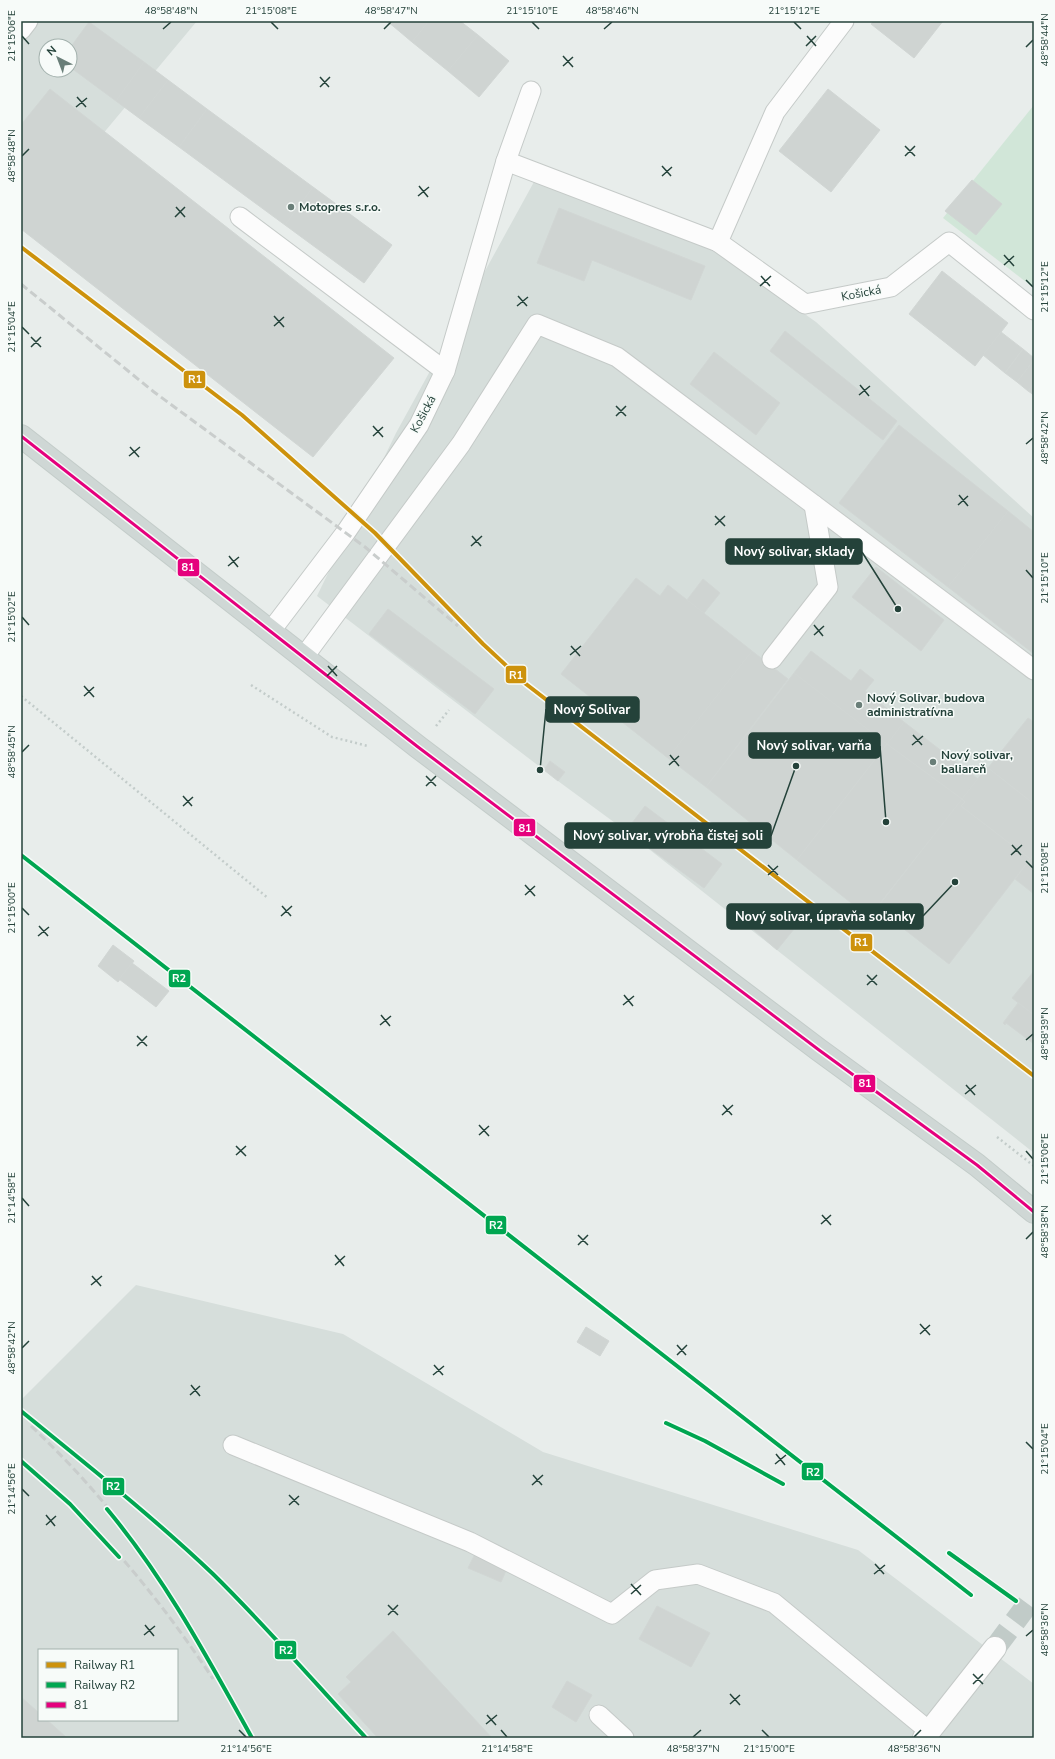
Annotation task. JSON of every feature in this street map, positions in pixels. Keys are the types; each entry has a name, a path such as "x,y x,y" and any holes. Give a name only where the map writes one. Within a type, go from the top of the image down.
{"main road":[{"path":"21,436 303,658 474,790 819,1050 977,1165 1034,1212"}],"street":[{"path":"926,1735 995,1648"}],"lane":[{"path":"21,30 28,21"},
{"path":"718,242 775,112 840,27"},
{"name":"Košická","path":"270,632 346,532 419,425 445,371 506,161 531,91"},
{"name":"Košická","path":"506,161 718,242 805,304 891,287 949,242 1034,310"},
{"path":"240,216 445,371"},
{"path":"303,658 461,444 538,324 617,357 1034,670"},
{"path":"772,659 828,587 814,505"},
{"path":"233,1445 470,1542 612,1614 655,1580 698,1574 774,1603 926,1735"},
{"path":"599,1715 624,1738"}],"path":[{"path":"21,696 268,898"},
{"path":"997,1137 1034,1166"}],"shaded area":[{"path":"21,21 197,21 21,232"},
{"path":"535,180 709,246 816,322 1034,518 1034,1153 626,831 558,781 565,772 551,762 544,770 317,596 396,433"},
{"path":"136,1285 343,1334 543,1452 858,1550 1034,1684 1034,1738 21,1738 21,1400"}],"green space":[{"path":"1034,105 1034,288 943,218"}],"building":[{"path":"386,21 397,21 393,26"},
{"path":"397,21 429,21 412,42 393,26"},
{"path":"429,21 460,21 478,35 448,71 412,42"},
{"path":"874,21 943,21 914,58 871,24"},
{"path":"89,22 144,62 116,101 78,73 77,38"},
{"path":"478,35 509,61 479,97 448,71"},
{"path":"144,62 168,80 139,118 116,101"},
{"path":"168,80 207,109 179,147 139,118"},
{"path":"50,89 394,358 313,457 21,229 21,125"},
{"path":"828,89 880,130 831,192 779,151"},
{"path":"207,109 313,187 285,225 179,147"},
{"path":"972,180 1002,204 976,235 945,211"},
{"path":"313,187 392,245 364,283 285,225"},
{"path":"559,208 705,266 691,300 592,260 584,281 537,263"},
{"path":"942,271 1008,323 975,366 909,314"},
{"path":"785,331 897,421 883,440 770,351"},
{"path":"1001,332 1023,349 1005,373 983,355"},
{"path":"1023,349 1034,358 1034,360 1017,382 1005,373"},
{"path":"714,352 780,403 756,435 690,384"},
{"path":"1034,360 1034,383 1028,391 1017,382"},
{"path":"1034,383 1034,395 1028,391"},
{"path":"899,425 1008,511 948,587 839,503"},
{"path":"1008,511 1034,532 1034,654 948,587"},
{"path":"876,567 944,620 921,651 852,597"},
{"path":"636,578 660,596 668,585 752,651 668,758 561,674"},
{"path":"703,579 720,593 704,613 687,600"},
{"path":"388,609 494,689 475,714 369,634"},
{"path":"752,651 788,679 706,787 668,758"},
{"name":"Nový Solivar, budova administratívna","path":"811,651 851,681 860,669 874,680 865,691 904,722 887,744 794,673"},
{"path":"794,673 887,744 797,860 706,787"},
{"path":"1028,718 1034,722 1034,804 988,768"},
{"name":"Nový solivar, baliareň","path":"904,722 978,779 962,799 887,744"},
{"path":"887,744 962,799 869,917 797,860"},
{"path":"550,761 565,772 558,781 544,770"},
{"path":"987,767 1034,804 1034,854 1030,859 961,806 965,802 962,799"},
{"path":"962,799 965,802 961,806 1030,859 949,964 877,908"},
{"path":"645,806 722,864 704,888 626,831"},
{"path":"1034,854 1034,894 1015,879"},
{"path":"770,910 794,929 777,950 754,930"},
{"path":"113,945 134,961 118,982 98,966"},
{"path":"132,963 169,991 156,1007 119,979"},
{"path":"1034,971 1034,1015 1012,998"},
{"path":"1018,1003 1034,1015 1034,1044 1006,1023 1005,1025 1003,1023"},
{"path":"586,1327 609,1341 600,1356 577,1342"},
{"path":"476,1552 508,1566 501,1582 468,1568"},
{"path":"657,1606 710,1633 691,1667 639,1639"},
{"path":"393,1631 492,1738 378,1738 338,1694 351,1682 346,1677"},
{"path":"567,1681 592,1695 576,1722 552,1707"},
{"path":"21,1697 38,1712 38,1721 48,1721 67,1738 21,1738"}],"tunnel":[{"path":"995,1648 1034,1596"}],"railway":[{"path":"21,247 242,415 375,533 483,644 526,684 1034,1076"},
{"path":"21,284 154,392 365,547 458,626"},
{"path":"728,1405 971,1595"},
{"path":"21,1411 143,1511 213,1574 271,1634 366,1738"},
{"path":"666,1423 705,1441 783,1484"},
{"path":"31,1426 96,1493 153,1567 195,1634 252,1738"},
{"path":"21,1461 48,1483 74,1508 125,1562 172,1621 213,1679"}],"rail line":[{"name":"R1","path":"21,247 242,415 375,533 483,644 526,684 1034,1076"},
{"name":"R2","path":"21,855 971,1595"},
{"name":"R2","path":"21,1411 143,1511 213,1574 271,1634 366,1738"},
{"name":"R2","path":"666,1423 705,1441 783,1484"},
{"name":"R2","path":"21,1461 70,1504 119,1557"},
{"name":"R2","path":"107,1509 148,1563 167,1591 202,1649 252,1738"},
{"name":"R2","path":"949,1553 1016,1601"}],"transit line":[{"name":"81","path":"21,436 418,747 819,1050 977,1165 1034,1212"}],"place":[{"name":"Motopres s.r.o.","path":"291,207"},
{"name":"Nový solivar, sklady","path":"898,609"},
{"name":"Nový Solivar, budova administratívna","path":"859,705"},
{"name":"Nový solivar, baliareň","path":"933,762"},
{"name":"Nový solivar, výrobňa čistej soli","path":"796,766"},
{"name":"Nový Solivar","path":"540,770"},
{"name":"Nový solivar, varňa","path":"886,822"},
{"name":"Nový solivar, úpravňa soľanky","path":"955,882"}]}
